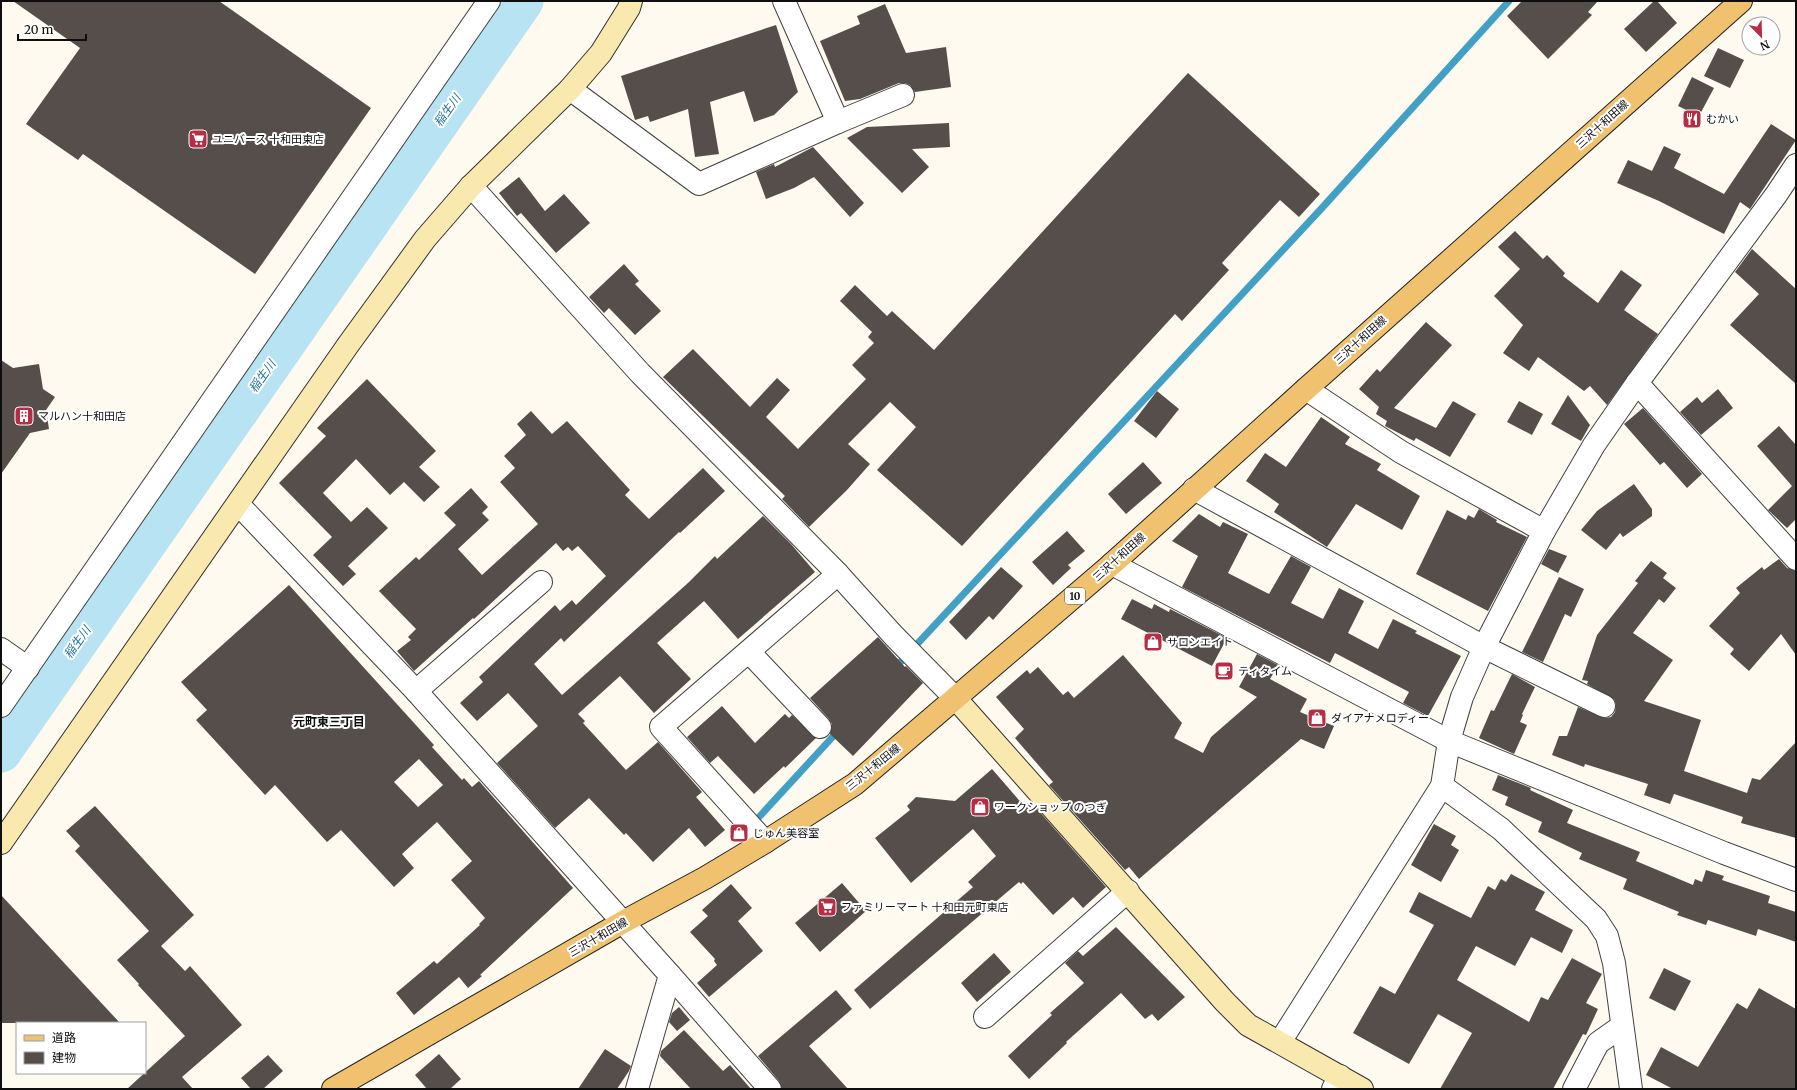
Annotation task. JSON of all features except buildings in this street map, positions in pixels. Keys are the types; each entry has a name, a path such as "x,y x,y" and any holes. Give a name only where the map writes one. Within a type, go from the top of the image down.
{"main road":[{"name":"三沢十和田線","path":"333,1089 623,922 705,878 765,842 855,784 1112,564 1741,1"}],"street":[{"path":"1,706 489,1"},
{"path":"1,843 352,338 425,239 472,186 570,89 601,53 629,8 631,1"},
{"path":"784,1 838,122"},
{"path":"570,89 699,184 838,122 903,95"},
{"path":"1280,1042 1442,786 1448,741 1462,697 1484,647 1544,531 1594,445 1637,383 1776,195 1796,165"},
{"path":"472,186 640,373 838,574 894,636 956,699 1128,890 1225,1002 1248,1025 1280,1042 1336,1083 1362,1089"},
{"path":"1637,383 1792,547"},
{"path":"1306,389 1401,452 1544,531"},
{"path":"1194,489 1484,647 1604,706"},
{"path":"238,504 416,691 770,1089"},
{"path":"1112,564 1448,741 1724,853 1796,880"},
{"path":"765,842 661,727 838,574"},
{"path":"416,691 541,582"},
{"path":"1,649 28,668"},
{"path":"749,652 820,727"},
{"path":"1442,786 1501,829 1596,919 1607,936 1614,963 1631,1089"},
{"path":"985,1017 1128,890"},
{"path":"637,1089 670,975"},
{"path":"1574,1089 1598,1043 1622,1026"}],"waterway":[{"name":"稲生川","path":"1,752 523,1"},
{"path":"894,669 1321,209 1509,1"},
{"path":"759,817 839,730"}],"place":[{"name":"むかい","path":"1692,119"},
{"name":"ユニバース 十和田東店","path":"198,139"},
{"name":"マルハン十和田店","path":"24,416"},
{"name":"サロンエイト","path":"1153,642"},
{"name":"ティタイム","path":"1224,671"},
{"name":"ダイアナメロディー","path":"1317,718"},
{"name":"ワークショップ のつぎ","path":"980,807"},
{"name":"じゅん美容室","path":"739,833"},
{"name":"ファミリーマート 十和田元町東店","path":"827,907"}],"district":[{"name":"元町東三丁目","path":"329,721"}]}
